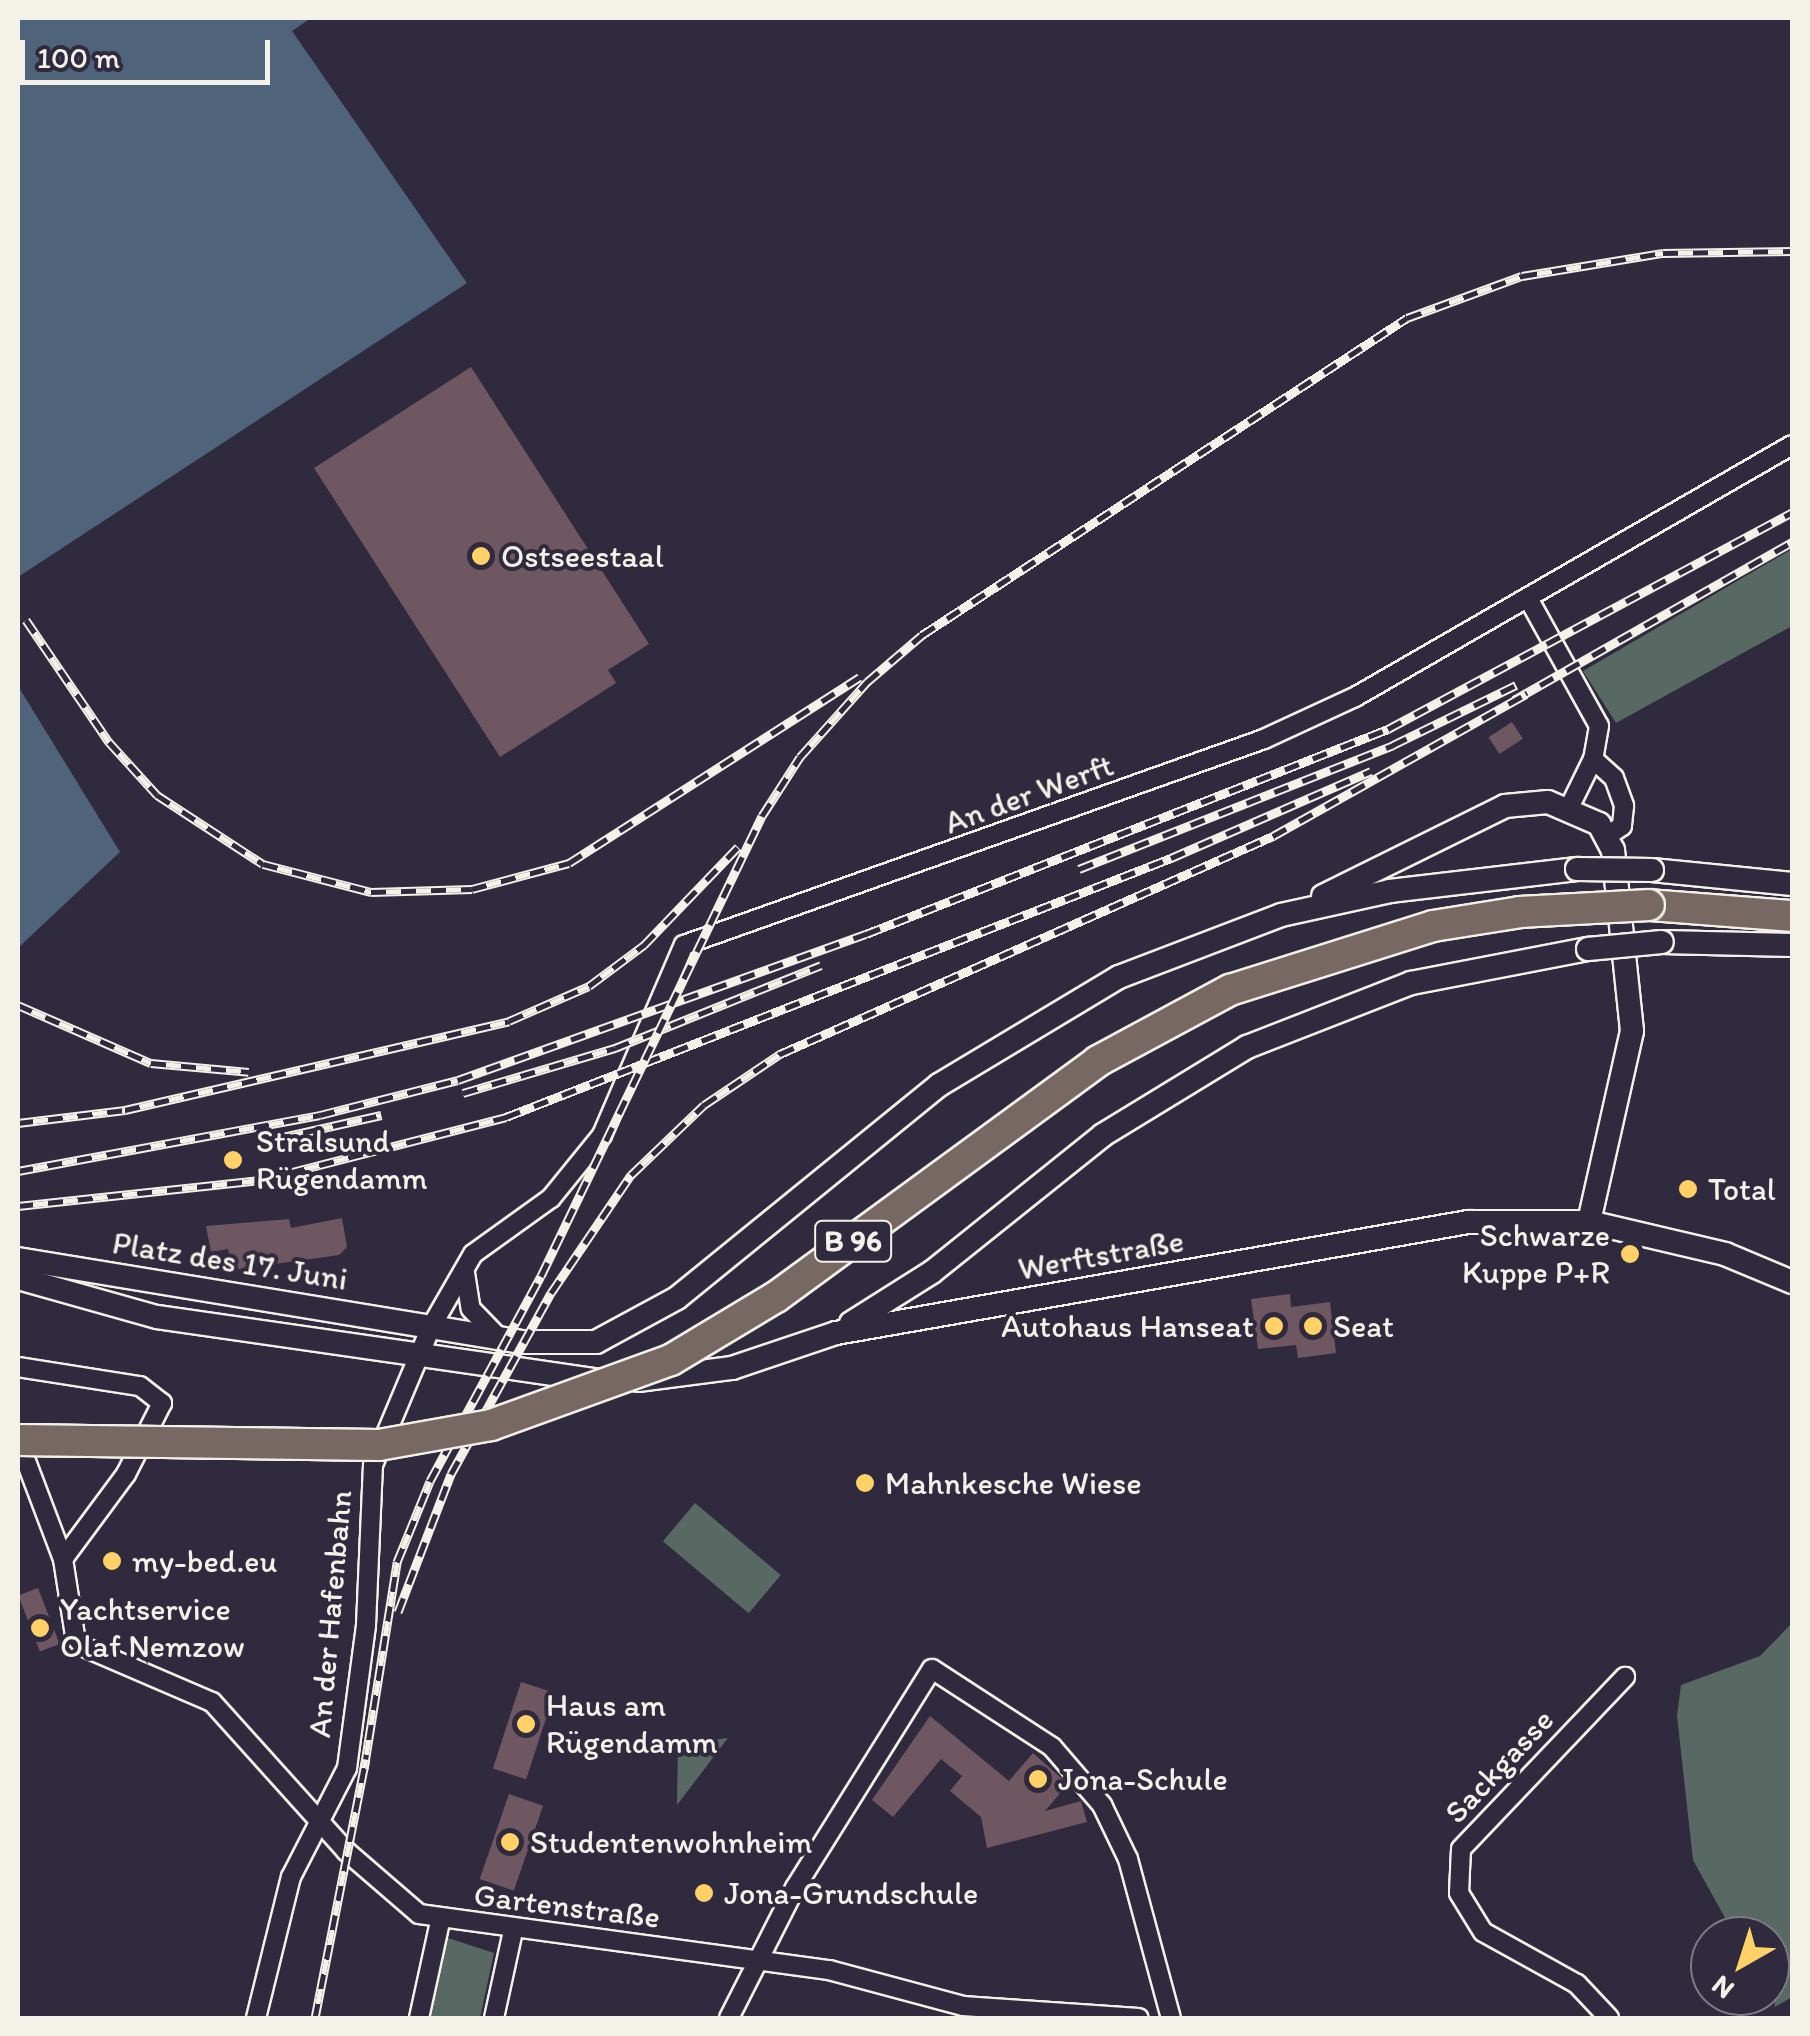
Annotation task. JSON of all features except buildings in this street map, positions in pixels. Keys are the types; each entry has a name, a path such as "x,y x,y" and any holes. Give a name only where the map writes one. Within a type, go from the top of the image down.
{"highway":[{"name":"B 96","path":"18,1440 378,1445 491,1425 686,1351 776,1297 1098,1061 1230,990 1433,926 1520,912 1649,905 1788,916"}],"main road":[{"path":"431,1328 568,1345 623,1333 994,1048 1119,977 1281,915 1477,813 1527,801 1568,808 1607,836 1632,1031 1589,1222"},
{"path":"1281,915 1390,891 1577,869 1652,870 1792,884"},
{"path":"836,1333 932,1272 1103,1135 1246,1047 1411,983 1588,949 1662,942 1792,945"},
{"name":"Werftstraße","path":"417,1359 564,1380 651,1380 732,1368 836,1333 1159,1282 1334,1240 1468,1222 1589,1222 1724,1254 1792,1282"},
{"name":"Platz des 17. Juni","path":"18,1259 431,1328"},
{"name":"Platz des 17. Juni","path":"18,1278 157,1317 417,1359"}],"street":[{"name":"An der Werft","path":"431,1328 473,1254 551,1198 589,1156 662,1010 684,944 1264,739 1528,598 1792,445"},
{"path":"1528,598 1599,726 1593,759 1568,808"},
{"path":"1593,759 1614,778 1624,806 1622,826 1607,836"},
{"path":"473,1254 464,1292 500,1338"},
{"name":"An der Hafenbahn","path":"256,2018 290,1877 347,1768 366,1625 373,1465 431,1328"},
{"path":"18,1367 140,1386 155,1392 160,1410 126,1474 63,1559"},
{"path":"18,1440 63,1559"},
{"name":"Gartenstraße","path":"63,1559 75,1636 84,1647 212,1702 392,1896 440,1922 755,1958 959,2012 1139,2018"},
{"path":"729,2018 755,1958 932,1669 1052,1748 1102,1806 1128,1859 1170,2018"},
{"name":"Sackgasse","path":"1609,2018 1577,1984 1483,1932 1459,1893 1460,1864 1461,1849 1625,1677"},
{"path":"419,2018 440,1922"},
{"path":"494,2018 513,1931"}],"green space":[{"path":"1792,549 1792,626 1616,723 1583,671"},
{"path":"695,1503 781,1575 749,1613 663,1541"},
{"path":"1792,1623 1790,1998 1790,1916 1724,1916 1693,1860 1677,1716 1681,1685 1760,1656"},
{"path":"728,1738 677,1805 678,1744"},
{"path":"445,1937 494,1953 480,2018 423,2018"}],"water":[{"path":"18,18 311,18 292,31 467,283 18,577"},
{"path":"18,686 120,852 18,948"}],"railway":[{"path":"364,1769 397,1562 430,1481 541,1276 762,816 800,757 867,682 922,635 1407,318 1522,276 1663,253 1792,251"},
{"path":"18,1171 320,1115 458,1080 866,934 1388,729 1792,512"},
{"path":"1514,700 1792,542"},
{"path":"26,620 109,742 157,795 263,864 371,892 472,889 569,863 860,677"},
{"path":"1079,869 1393,745 1516,685"},
{"path":"398,1612 451,1474 551,1293 631,1175 704,1105 780,1054 1273,836 1526,694"},
{"path":"18,1206 261,1180 506,1117 1171,858 1371,771"},
{"path":"18,1123 125,1110 509,1021 589,986 644,945 738,847"},
{"path":"463,1093 615,1048 821,965"},
{"path":"18,1005 151,1063 249,1072"},
{"path":"274,1139 381,1115"},
{"path":"315,2018 366,1759"}],"place":[{"name":"Ostseestaal","path":"481,556"},
{"name":"Stralsund Rügendamm","path":"233,1160"},
{"name":"Total","path":"1688,1189"},
{"name":"Schwarze Kuppe P+R","path":"1630,1254"},
{"name":"Autohaus Hanseat","path":"1274,1326"},
{"name":"Seat","path":"1313,1326"},
{"name":"Mahnkesche Wiese","path":"865,1483"},
{"name":"my-bed.eu","path":"112,1561"},
{"name":"Yachtservice Olaf Nemzow","path":"40,1628"},
{"name":"Haus am Rügendamm","path":"526,1724"},
{"name":"Jona-Schule","path":"1038,1779"},
{"name":"Studentenwohnheim","path":"510,1842"},
{"name":"Jona-Grundschule","path":"704,1893"}]}
